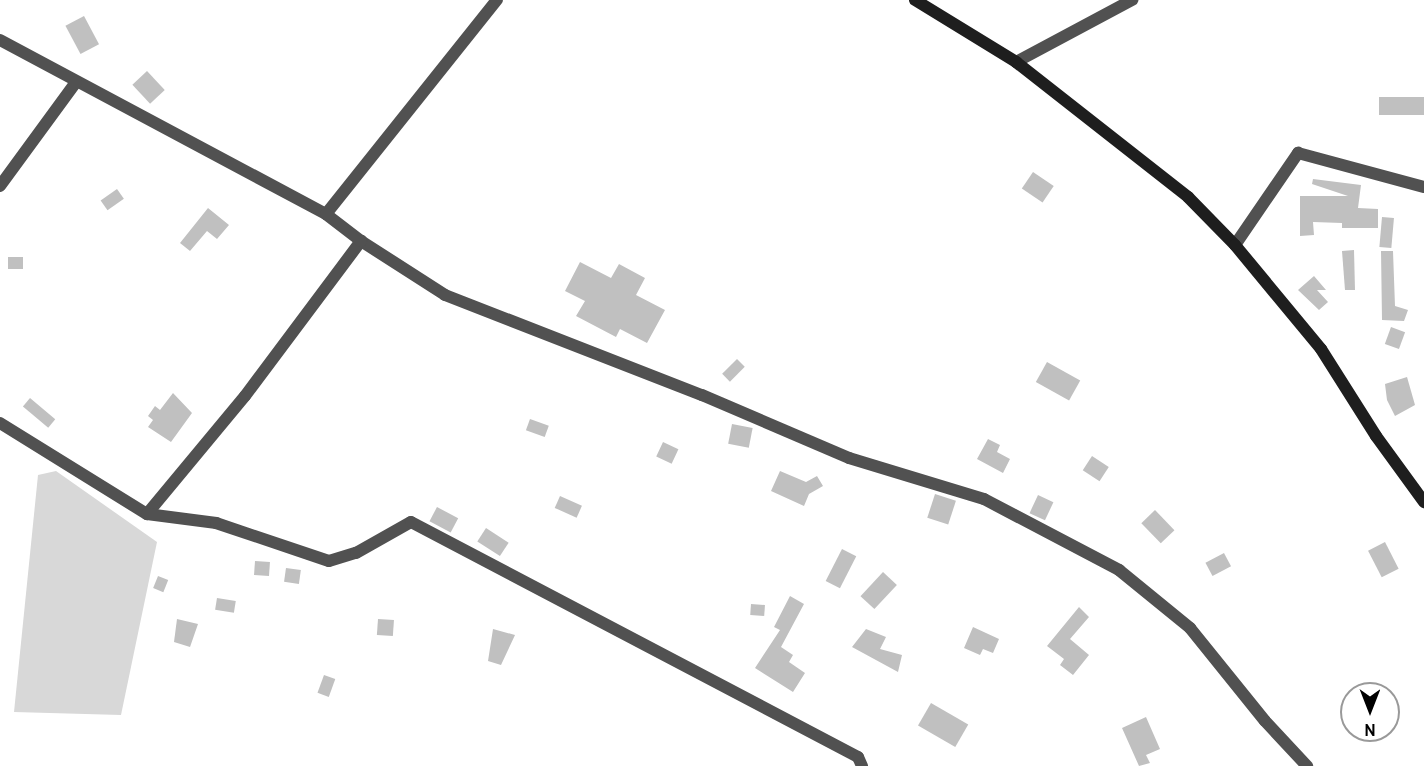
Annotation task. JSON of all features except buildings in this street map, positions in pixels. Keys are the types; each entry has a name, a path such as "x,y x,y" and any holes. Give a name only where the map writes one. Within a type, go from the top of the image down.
{"main road":[{"path":"915,0 1016,62 1188,197 1235,245 1321,349 1376,436 1424,502"}],"street":[{"path":"326,214 497,0"},
{"path":"1016,62 1132,0"},
{"path":"0,40 326,214 361,241 445,295 702,395 849,458 984,499 1119,570 1190,628 1265,721 1307,766"},
{"path":"0,186 76,82"},
{"path":"1235,245 1298,153 1424,187"},
{"path":"147,514 245,396 361,241"},
{"path":"0,423 147,514 216,524 329,561 356,553 411,522 858,757 862,766"}],"shaded area":[{"path":"56,471 157,542 121,715 14,712 38,475"}]}
